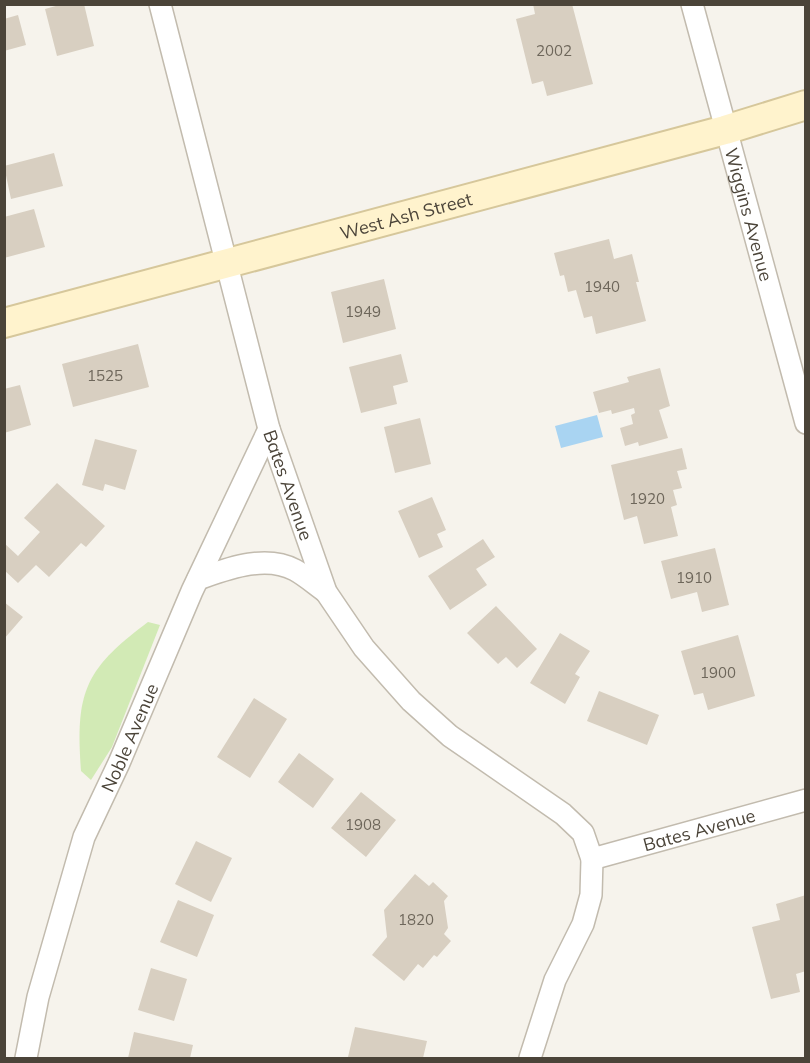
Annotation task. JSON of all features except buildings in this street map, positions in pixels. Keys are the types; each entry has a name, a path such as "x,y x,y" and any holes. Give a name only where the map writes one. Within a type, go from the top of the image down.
{"street":[{"name":"Bates Avenue","path":"159,4 268,429 326,592 364,648 411,701 450,736 563,814 583,833 592,859 591,894 583,924 555,980 530,1059"},
{"name":"Wiggins Avenue","path":"692,4 806,423"},
{"name":"West Ash Street","path":"4,323 725,130 806,105"},
{"name":"Noble Avenue","path":"26,1059 38,997 84,837 119,763 198,579 268,429"},
{"path":"198,579 236,566 271,563 294,569 326,592"},
{"name":"Bates Avenue","path":"592,859 806,800"}],"green space":[{"path":"148,622 160,625 112,747 91,780 81,771 80,744 80,721 89,684 110,654"}],"water":[{"path":"597,415 603,437 561,448 555,426"}]}
